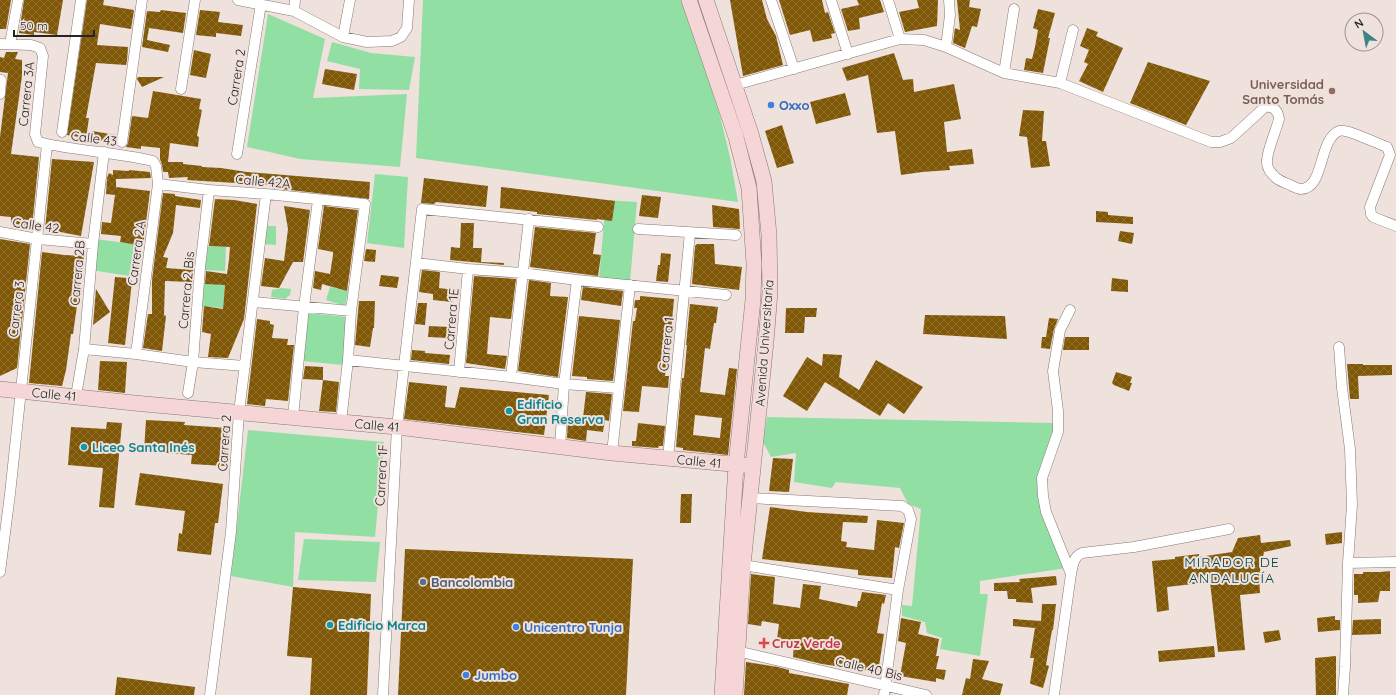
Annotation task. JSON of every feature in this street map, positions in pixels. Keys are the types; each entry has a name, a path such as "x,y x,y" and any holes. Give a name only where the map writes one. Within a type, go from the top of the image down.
{"main road":[{"name":"Avenida Universitaria","path":"690,0 736,137 749,188 754,264 753,300 736,465 722,695"},
{"name":"Avenida Universitaria","path":"706,0 751,134 764,181 769,235 770,292 743,566 735,695"},
{"name":"Calle 41","path":"0,389 397,426 612,453 753,466"}],"street":[{"path":"5,44 18,0"},
{"path":"62,132 81,0"},
{"path":"122,142 142,0"},
{"path":"181,88 195,0"},
{"path":"238,0 294,11 343,37 367,42 392,41 402,37 406,28 409,0"},
{"path":"294,11 295,0"},
{"path":"343,37 350,0"},
{"path":"772,0 794,69"},
{"path":"831,0 848,54"},
{"path":"888,0 900,39"},
{"path":"946,47 950,14 949,0"},
{"name":"Carrera 2","path":"237,154 261,4"},
{"path":"1004,73 1014,9"},
{"path":"1060,83 1073,30"},
{"path":"735,85 900,39 924,40 946,47 1004,73 1060,83 1211,142 1220,142 1231,138 1265,107 1270,106 1279,113 1279,119 1267,160 1268,168 1272,175 1278,180 1300,190 1308,187 1315,180 1329,138 1336,132 1341,130 1348,132 1387,147 1390,155 1370,207 1373,217 1396,226"},
{"name":"Carrera 3A","path":"5,44 30,45 40,48 43,56 35,134 43,143"},
{"name":"Carrera 3A","path":"0,94 1,80"},
{"name":"Calle 43","path":"43,143 57,147 104,152 148,160"},
{"name":"Carrera 3","path":"0,572 38,239 43,143"},
{"name":"Carrera 2B","path":"76,396 84,349 93,244 104,152"},
{"name":"Carrera 2A","path":"136,354 158,184 156,166 153,161 148,160"},
{"name":"Calle 42A","path":"158,184 365,204 351,311"},
{"name":"Carrera 2 Bis","path":"188,393 193,362 200,268 209,190"},
{"name":"Carrera 2","path":"210,695 231,532 239,412 266,194"},
{"path":"293,417 304,307 318,200"},
{"name":"Carrera 1F","path":"383,695 397,426 416,263 418,232 422,209 529,220"},
{"path":"511,377 529,220 598,227"},
{"path":"638,229 736,235"},
{"name":"Calle 42","path":"0,232 38,239 93,244"},
{"name":"Carrera 1","path":"668,458 690,233"},
{"path":"416,263 726,294"},
{"name":"Carrera 1E","path":"459,372 468,269"},
{"path":"560,447 564,384 577,280"},
{"path":"612,453 630,285"},
{"path":"253,302 351,311 342,422"},
{"path":"1070,310 1060,330 1052,371 1058,411 1058,432 1042,478 1046,512 1071,574"},
{"path":"1339,348 1342,388 1350,450 1352,505 1348,563 1343,695"},
{"path":"84,349 193,362 245,366"},
{"path":"348,360 564,384 618,388"},
{"path":"750,498 902,506 908,510 911,519 898,590 885,690"},
{"path":"1054,695 1071,574 1074,560 1077,555 1082,553 1134,547 1228,529"},
{"path":"1348,563 1396,562"},
{"path":"743,566 898,590"},
{"name":"Calle 40 Bis","path":"737,651 885,690 926,695"}],"green space":[{"path":"423,0 684,0 720,116 730,157 738,202 416,158"},
{"path":"268,14 325,39 313,98 407,94 400,167 300,159 247,147"},
{"path":"332,42 371,53 415,57 409,90 359,89 360,69 327,61"},
{"path":"375,174 408,177 404,248 367,243"},
{"path":"606,200 637,202 630,282 599,279"},
{"path":"263,226 276,226 276,245 262,244"},
{"path":"95,239 141,245 136,277 91,270"},
{"path":"205,246 226,247 225,271 204,270"},
{"path":"202,283 225,285 223,308 203,306 200,310"},
{"path":"330,287 348,291 345,306 326,300"},
{"path":"282,288 291,289 290,295 285,299 271,297 272,290"},
{"path":"307,313 348,317 343,365 302,361"},
{"path":"767,417 1053,423 1054,434 1039,502 1067,568 980,581 980,594 988,594 980,656 940,649 942,638 927,633 925,622 902,616 902,605 912,606 921,509 908,504 900,488 836,482 832,488 794,482 796,453 771,457 763,442"},
{"path":"248,430 384,442 375,537 295,532 293,587 231,576"},
{"path":"304,539 380,542 376,582 298,580"}],"building":[{"path":"0,0 11,0 6,29 0,29"},
{"path":"24,0 63,0 57,35 34,32 34,35 19,33"},
{"path":"87,0 104,0 103,5 134,10 131,29 100,24 97,45 128,47 127,61 126,65 96,63 86,118 89,118 86,138 67,135"},
{"path":"730,0 762,0 767,19 776,36 783,65 743,76"},
{"path":"779,0 822,0 825,13 828,12 835,33 831,34 832,38 813,42 810,30 790,35"},
{"path":"857,0 880,0 884,12 859,18 860,29 848,31 841,9 859,5"},
{"path":"917,0 938,0 937,26 905,32 899,12 919,8"},
{"path":"957,0 970,0 969,7 981,9 977,27 972,26 965,48 953,43 955,28 960,30"},
{"path":"1038,9 1055,13 1048,38 1050,38 1043,73 1024,70 1026,58 1032,59 1035,47 1038,30 1033,28"},
{"path":"161,10 186,13 183,33 149,28 147,40 170,45 168,52 142,47 147,11 160,12"},
{"path":"200,10 220,12 218,22 243,25 241,36 216,33 216,37 196,35"},
{"path":"1087,28 1098,32 1096,36 1123,48 1103,92 1079,81 1088,64 1084,62 1089,50 1080,46"},
{"path":"194,50 211,54 206,78 190,75"},
{"path":"6,52 18,52 15,59 22,60 22,76 11,154 39,157 32,227 11,223 11,217 0,216 0,137 8,73 0,72 0,57 4,58"},
{"path":"894,53 903,80 913,79 914,92 954,84 961,119 944,122 947,152 972,149 974,164 949,166 950,170 901,175 895,131 877,133 868,75 847,81 842,68"},
{"path":"1148,62 1210,81 1186,125 1130,103"},
{"path":"325,69 357,74 354,90 322,84"},
{"path":"138,77 164,77 142,87 137,79"},
{"path":"153,91 201,99 199,109 202,110 197,136 199,137 198,147 170,143 168,162 183,162 183,164 202,167 247,172 370,182 369,199 272,188 270,185 187,180 188,177 169,178 168,172 163,172 160,159 160,148 141,146 141,149 126,147 128,143 132,116 148,118"},
{"path":"845,93 851,115 816,124 810,102"},
{"path":"1023,110 1044,111 1042,141 1046,141 1050,166 1031,168 1027,137 1019,136"},
{"path":"782,125 794,163 777,168 765,131"},
{"path":"92,131 116,135 116,143 90,139"},
{"path":"52,159 94,162 81,236 45,229"},
{"path":"113,170 150,172 151,178 116,179 116,187 150,191 143,246 120,242 121,236 101,234 102,222 111,223 115,195 106,194 107,178 109,173 113,175"},
{"path":"424,178 488,186 486,207 436,202 434,204 421,203"},
{"path":"501,187 615,201 612,221 537,214 537,212 500,208"},
{"path":"163,193 201,200 200,208 176,205 173,233 163,257 168,258 166,268 193,270 192,282 165,281 164,315 166,316 162,351 143,348 148,314 152,314 152,280"},
{"path":"642,195 661,197 658,218 639,216"},
{"path":"215,199 234,200 257,204 244,319 228,358 208,357 211,334 202,332 204,306 223,309 225,285 205,284 206,271 227,274 229,260 230,247 209,246"},
{"path":"712,205 739,209 740,229 713,227"},
{"path":"284,206 310,210 303,262 293,262 279,288 261,286 265,258 284,261 288,229"},
{"path":"324,206 358,210 347,291 322,284 321,290 313,288 315,271 330,274 333,255 333,252 318,249"},
{"path":"1096,211 1108,212 1108,215 1133,217 1133,224 1096,222"},
{"path":"461,223 474,223 473,248 482,248 481,262 504,263 504,265 450,260 451,247 460,248"},
{"path":"535,227 596,233 593,254 601,255 598,276 530,267"},
{"path":"1120,231 1134,233 1132,244 1118,241"},
{"path":"0,239 30,244 17,368 0,376"},
{"path":"697,244 714,244 715,264 742,267 739,290 692,284 695,246"},
{"path":"366,249 376,250 375,262 364,261"},
{"path":"42,252 84,256 73,334 71,334 66,370 62,386 29,383"},
{"path":"661,253 671,254 668,282 656,281"},
{"path":"422,270 440,272 439,288 454,290 452,302 433,300 433,294 419,292"},
{"path":"381,275 399,277 397,288 379,286"},
{"path":"474,276 516,279 511,319 490,317 487,354 507,356 505,369 466,363"},
{"path":"115,277 127,278 132,281 125,345 108,343"},
{"path":"1112,278 1128,280 1128,292 1111,291"},
{"path":"529,280 551,283 550,296 568,297 558,377 518,371"},
{"path":"583,287 623,291 621,306 581,300"},
{"path":"96,289 110,312 93,325"},
{"path":"640,296 674,299 669,353 667,353 665,376 669,376 668,388 642,386 639,412 623,411 633,321 635,321 637,308 634,308 635,300 640,300"},
{"path":"359,301 375,301 374,328 370,347 355,345"},
{"path":"418,303 427,303 425,325 415,324"},
{"path":"690,304 718,307 710,349 705,348 700,392 725,395 729,368 737,369 728,455 683,450 683,448 676,447 682,378 684,378","holes":["695,415 722,418 720,438 693,435"]},
{"path":"786,308 817,308 816,317 805,317 804,333 785,333"},
{"path":"925,315 1005,316 1007,339 923,334"},
{"path":"579,316 620,320 613,381 572,376"},
{"path":"1049,318 1058,319 1054,329 1050,349 1041,348 1042,337 1046,337"},
{"path":"257,319 270,321 270,324 274,325 272,338 288,339 287,345 294,345 288,401 266,399 265,406 247,404"},
{"path":"429,326 450,327 449,338 428,337"},
{"path":"1065,337 1089,337 1089,350 1063,350"},
{"path":"412,350 425,351 425,353 450,355 449,364 411,360"},
{"path":"823,354 842,355 839,377 859,390 876,360 923,387 904,414 888,403 880,416 825,382 807,411 783,396 807,357 822,366"},
{"path":"100,361 127,362 125,393 98,390"},
{"path":"1347,364 1392,365 1392,375 1358,376 1359,399 1350,399"},
{"path":"305,366 323,367 323,380 303,379"},
{"path":"1116,372 1132,377 1130,383 1132,383 1129,391 1112,383"},
{"path":"323,380 339,382 336,412 319,411"},
{"path":"409,382 447,386 445,407 455,408 460,387 549,395 544,435 404,419"},
{"path":"586,392 612,394 609,421 605,420 603,432 587,430 586,441 567,438 568,417 583,418"},
{"path":"146,420 185,422 184,425 228,428 225,466 191,464 192,455 144,451"},
{"path":"107,422 122,423 114,508 99,507 103,468 68,465 71,427 106,429"},
{"path":"638,423 665,426 663,446 659,446 658,448 632,446 632,441 636,441"},
{"path":"773,458 793,459 789,492 769,491"},
{"path":"140,473 223,484 218,523 215,523 211,555 177,551 179,533 182,534 185,511 135,505"},
{"path":"681,494 692,494 691,523 680,523"},
{"path":"770,507 807,512 868,516 867,523 843,522 841,541 847,542 846,547 874,550 877,520 904,523 899,548 895,547 892,578 858,575 858,570 762,559"},
{"path":"1342,532 1342,543 1326,545 1325,534"},
{"path":"1260,535 1261,543 1290,540 1291,546 1264,552 1259,576 1260,593 1240,595 1245,650 1218,652 1210,582 1167,587 1169,610 1157,612 1152,561 1175,559 1175,557 1199,554 1199,557 1232,552 1238,538"},
{"name":"Unicentro Tunja","path":"405,549 633,559 626,695 398,695"},
{"path":"1390,571 1390,591 1380,591 1378,602 1358,603 1358,595 1354,595 1354,574 1363,574 1363,572"},
{"path":"751,574 775,577 773,604 800,608 803,584 821,586 819,599 857,607 862,592 886,595 884,604 882,603 877,633 884,634 878,672 822,664 793,657 794,644 780,643 780,639 777,639 779,624 762,621 761,626 748,624"},
{"path":"1056,576 1057,585 1031,588 1033,603 1016,602 1016,599 1008,599 1007,591 994,591 994,583 1020,582 1019,579"},
{"name":"Edificio Marca","path":"293,587 371,594 367,695 310,695 312,658 287,656"},
{"path":"1042,604 1056,604 1053,630 1046,665 1049,666 1043,688 1030,683 1034,658 1030,658 1035,628 1013,626 1013,619 1041,621"},
{"path":"1335,616 1335,620 1340,620 1340,630 1318,632 1317,618"},
{"path":"901,618 921,622 918,634 939,639 936,656 939,656 936,669 946,670 944,680 936,678 936,682 900,676 906,643 898,641"},
{"path":"1381,619 1381,634 1352,635 1353,620"},
{"path":"1279,630 1281,640 1265,643 1263,632"},
{"path":"1214,646 1215,657 1159,662 1158,651"},
{"path":"1336,656 1336,695 1316,695 1315,658"},
{"path":"973,659 989,661 982,679 1003,684 1000,695 962,695 966,678 970,679"},
{"path":"746,662 778,667 789,670 789,673 849,684 847,695 744,695"},
{"path":"117,677 195,687 194,695 115,695"}],"place":[{"name":"Universidad Santo Tomás","path":"1332,91"},
{"name":"Oxxo","path":"771,105"},
{"name":"Edificio Gran Reserva","path":"509,411"},
{"name":"Liceo Santa Inés","path":"84,447"},
{"name":"Bancolombia","path":"423,582"},
{"name":"Edificio Marca","path":"330,625"},
{"name":"Unicentro Tunja","path":"516,627"},
{"name":"Cruz Verde","path":"764,643"},
{"name":"Jumbo","path":"466,675"}],"district":[{"name":"MIRADOR DE ANDALUCÍA","path":"1232,570"}]}
